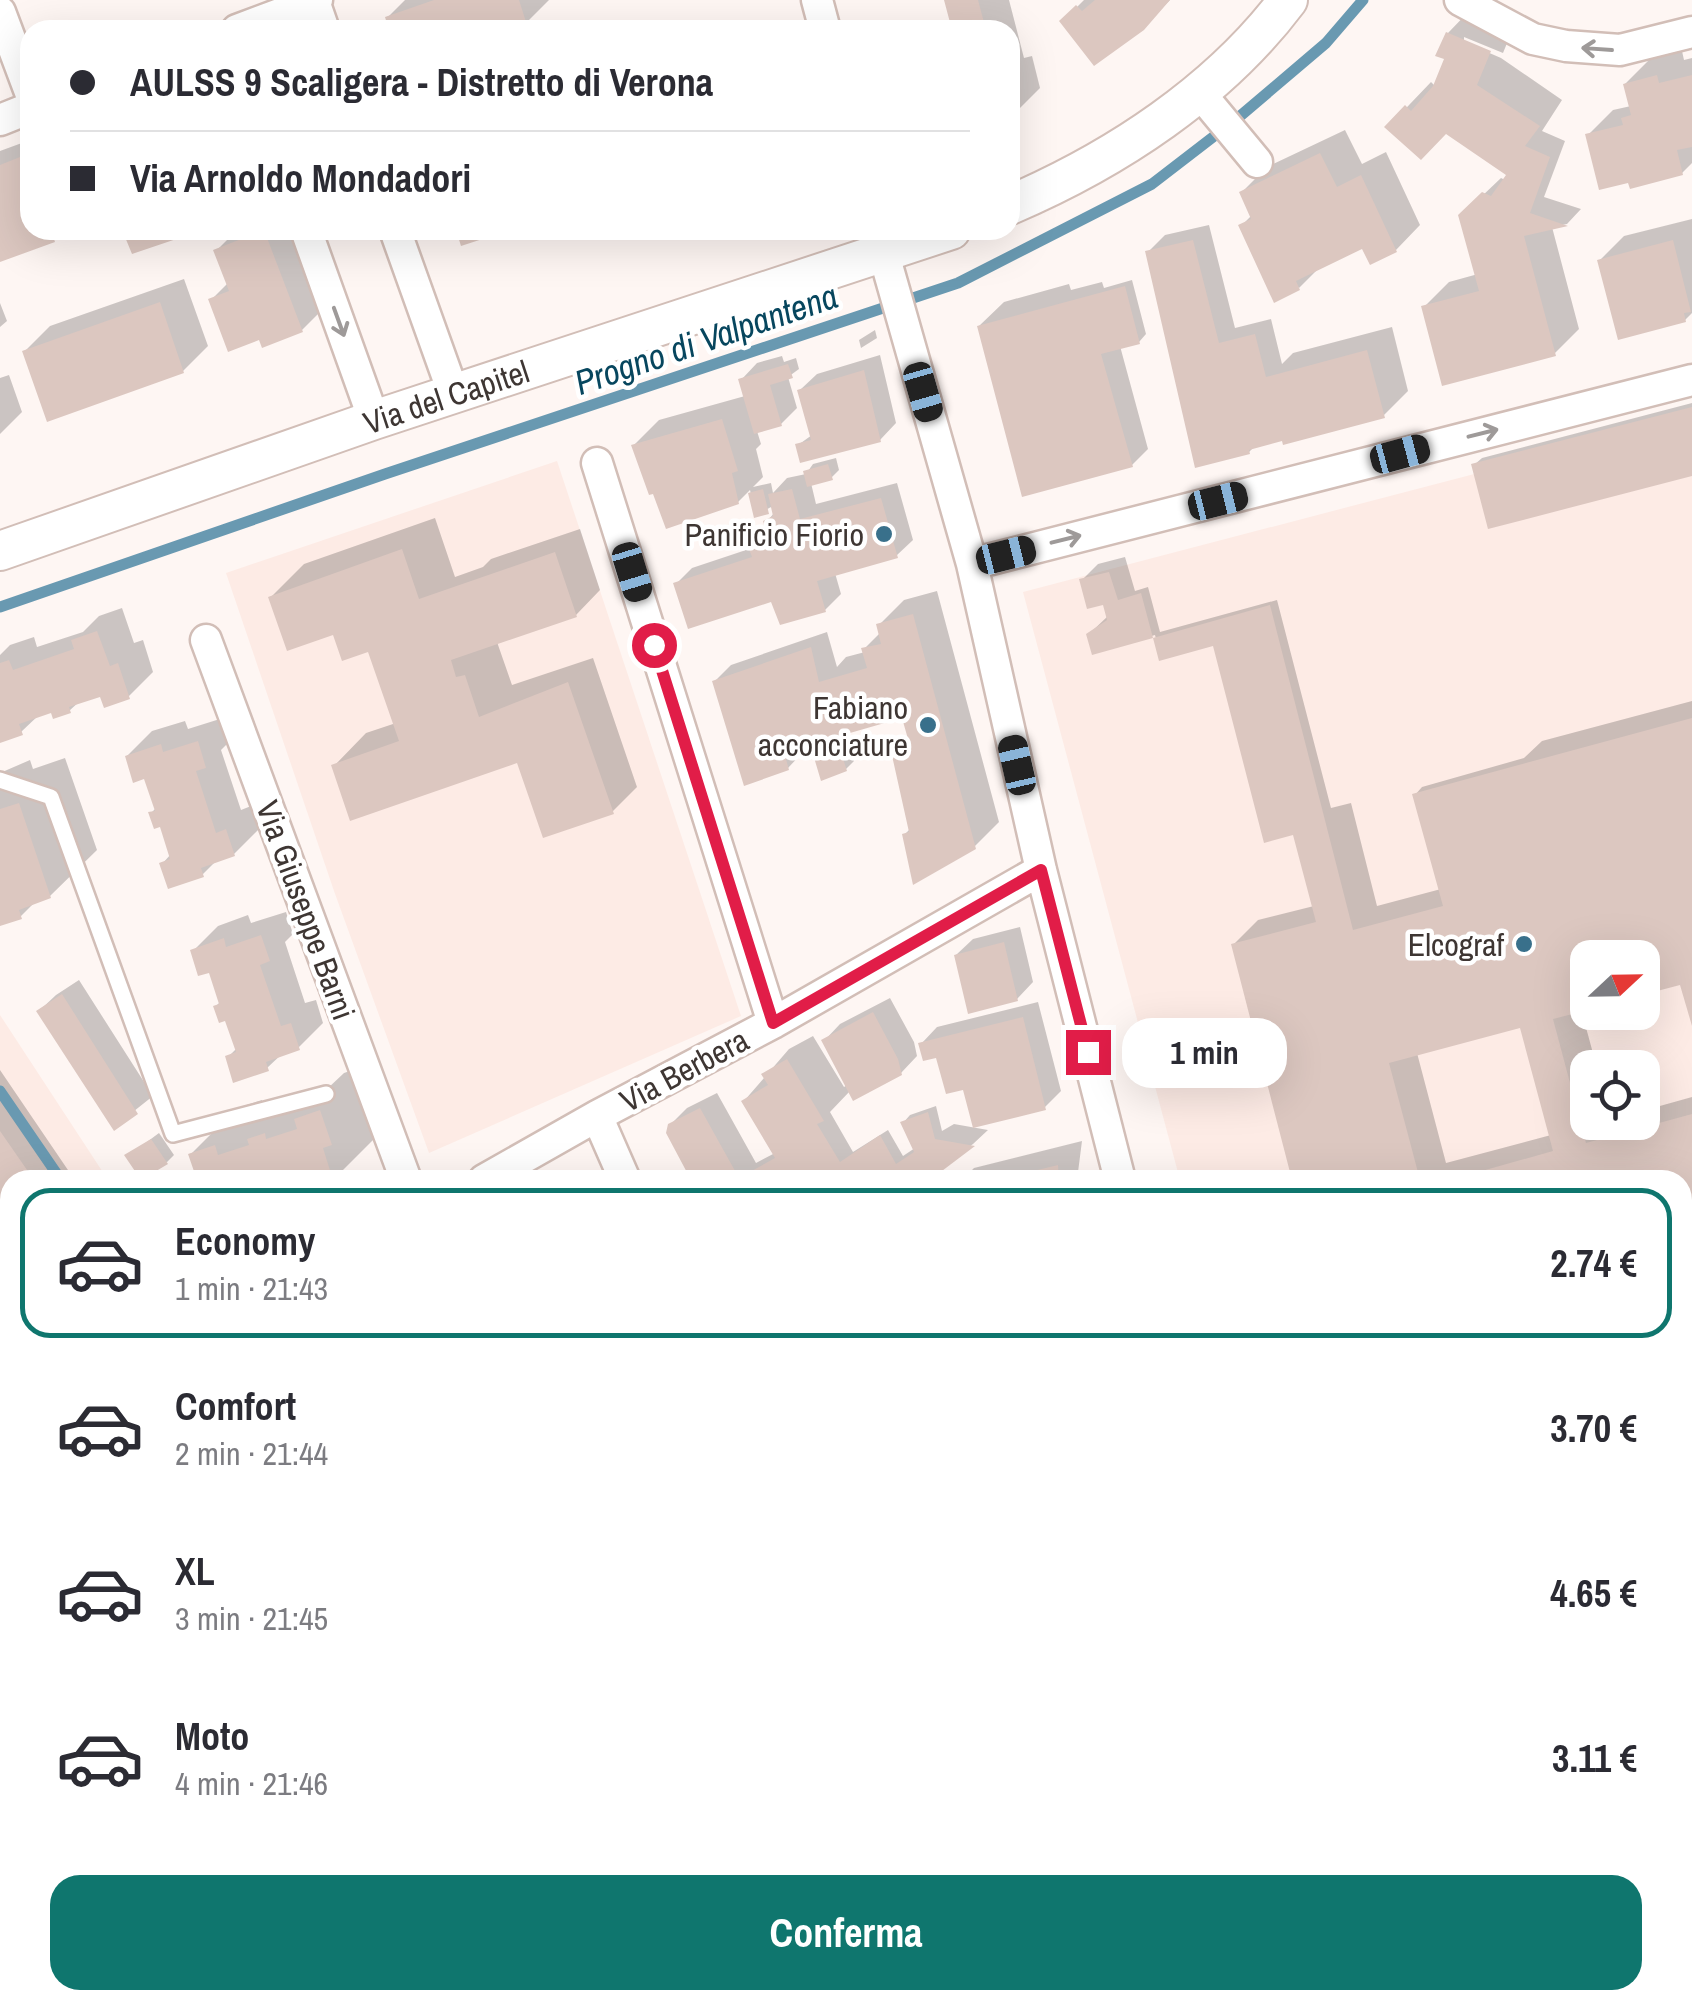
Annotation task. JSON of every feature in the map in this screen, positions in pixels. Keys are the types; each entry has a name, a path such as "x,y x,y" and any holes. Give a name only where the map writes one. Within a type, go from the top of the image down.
{"street":[{"path":"1020,200 1209,104 1288,0"},
{"path":"1460,0 1532,39 1566,46 1620,50 1692,32"},
{"path":"264,20 316,1"},
{"path":"0,12 20,65"},
{"path":"1209,104 1257,162"},
{"path":"310,240 374,420"},
{"path":"399,240 454,395"},
{"name":"Via del Capitel","path":"0,551 374,420 921,240"},
{"path":"883,253 972,564 1041,870 1117,1170"},
{"path":"972,564 1692,380"},
{"path":"597,462 773,1023"},
{"name":"Via Giuseppe Barni","path":"206,640 402,1170"},
{"name":"Via Berbera","path":"502,1170 773,1023 1041,870"},
{"path":"1103,1115 1106,1170"},
{"path":"597,1116 621,1170"}],"lane":[{"path":"0,780 50,797 174,1134 326,1094"}],"shaded area":[{"path":"1692,417 1692,1170 1177,1170 1023,592"},
{"path":"557,461 741,1016 429,1153 334,891 226,573"},
{"path":"0,1015 101,1170 0,1170"}],"building":[{"path":"434,0 519,0 525,20 386,20 385,17"},
{"path":"944,0 978,0 983,20 949,20"},
{"path":"1095,0 1170,0 1144,30 1094,66 1059,21 1076,5 1082,11"},
{"path":"1446,32 1491,51 1477,85 1540,126 1525,146 1550,157 1530,213 1568,226 1524,236 1556,356 1442,386 1421,306 1479,291 1458,215 1482,192 1491,196 1506,175 1446,134 1421,160 1384,127 1405,105 1411,111 1433,86 1444,59 1435,56"},
{"path":"1657,75 1659,83 1692,75 1692,147 1677,150 1683,175 1630,189 1628,183 1599,190 1585,134 1623,125 1621,118 1631,115 1623,84"},
{"path":"1320,153 1337,187 1361,175 1397,252 1370,265 1362,249 1296,281 1300,290 1274,303 1238,225 1251,219 1239,192"},
{"path":"20,157 20,240 55,242 0,262 0,165"},
{"path":"126,240 173,240 132,254"},
{"path":"238,240 268,240 303,332 262,348 259,340 228,352 208,299 229,291 213,250"},
{"path":"1193,240 1219,343 1255,334 1266,377 1367,350 1385,418 1283,445 1282,441 1195,468 1145,251"},
{"path":"1673,240 1691,312 1684,313 1686,322 1618,340 1597,260"},
{"path":"1125,286 1140,344 1101,354 1133,467 1022,497 977,326"},
{"path":"160,302 184,373 47,422 22,351"},
{"path":"788,364 793,378 770,385 782,426 754,434 738,379"},
{"path":"864,370 881,442 800,463 795,444 811,440 797,390"},
{"path":"1692,407 1692,476 1488,529 1471,464"},
{"path":"722,419 738,471 732,473 739,504 666,529 631,445"},
{"path":"828,464 833,480 807,487 803,471"},
{"path":"763,489 769,514 754,518 748,493"},
{"path":"792,489 800,519 881,498 898,558 817,581 826,612 780,625 771,602 688,629 673,583 752,557 746,541 767,533 763,521 773,516 768,494"},
{"path":"402,549 419,599 555,552 577,617 451,660 456,677 465,675 479,717 568,682 614,814 543,838 517,763 350,821 331,765 399,741 368,652 342,661 333,635 287,651 268,597"},
{"path":"1109,572 1118,600 1141,593 1153,638 1092,655 1086,634 1107,620 1103,605 1087,609 1079,579"},
{"path":"1270,605 1353,930 1443,906 1412,794 1692,718 1692,1026 1680,985 1660,990 1660,940 1570,940 1570,1015 1553,1019 1570,1083 1570,1140 1660,1140 1660,1123 1692,1114 1692,1170 1486,1170 1553,1151 1520,1028 1389,1063 1417,1170 1289,1170 1231,944 1316,922 1293,835 1264,843 1213,646 1159,661 1153,638"},
{"path":"913,614 976,849 913,885 902,834 909,832 891,751 910,746 902,718 836,737 847,771 821,781 810,744 784,752 789,770 744,786 712,681 811,647 819,682 867,668 861,648 881,644 876,624"},
{"path":"97,631 110,666 118,663 130,699 104,708 100,697 69,707 71,713 53,719 51,713 19,724 23,735 0,743 0,663 9,660 13,670 74,649 71,640"},
{"path":"198,741 206,768 196,771 216,833 226,829 235,856 201,868 204,877 168,889 159,863 170,859 160,827 154,829 148,812 155,811 144,779 133,783 125,756 161,744 163,752"},
{"path":"19,803 51,898 19,910 22,919 0,926 0,809"},
{"path":"261,935 270,961 260,965 281,1026 291,1023 300,1050 266,1062 269,1071 233,1083 225,1056 236,1052 225,1021 219,1023 213,1006 219,1004 209,973 198,976 190,950 224,938 226,947"},
{"path":"1004,942 1018,1001 968,1014 954,955"},
{"path":"62,994 138,1114 114,1131 36,1011"},
{"path":"873,1012 898,1059 902,1075 853,1101 821,1040"},
{"path":"1023,1017 1046,1110 973,1128 963,1090 946,1094 936,1058 923,1061 918,1043"},
{"path":"787,1059 824,1121 817,1124 840,1162 880,1135 896,1164 914,1152 900,1122 928,1112 935,1139 975,1146 943,1170 753,1170 775,1158 741,1101 768,1085 761,1074"},
{"path":"700,1108 735,1170 686,1170 666,1133 668,1124"},
{"path":"320,1110 332,1145 323,1148 330,1170 194,1170 188,1154 215,1145 218,1155 249,1145 247,1139 265,1133 266,1139 297,1129 294,1119"},
{"path":"0,1131 27,1170 0,1170"},
{"path":"151,1139 168,1164 158,1170 134,1170 124,1155"}],"waterway":[{"name":"Progno di Valpantena","path":"0,607 958,283 1152,184 1326,43 1363,0"},
{"path":"0,1091 54,1170"}],"place":[{"name":"Panificio Fiorio","path":"884,534"},
{"name":"Fabiano acconciature","path":"928,725"},
{"name":"Elcograf","path":"1524,944"}],"route":[{"path":"654,645 773,1023 1041,870 1088,1052"}]}
